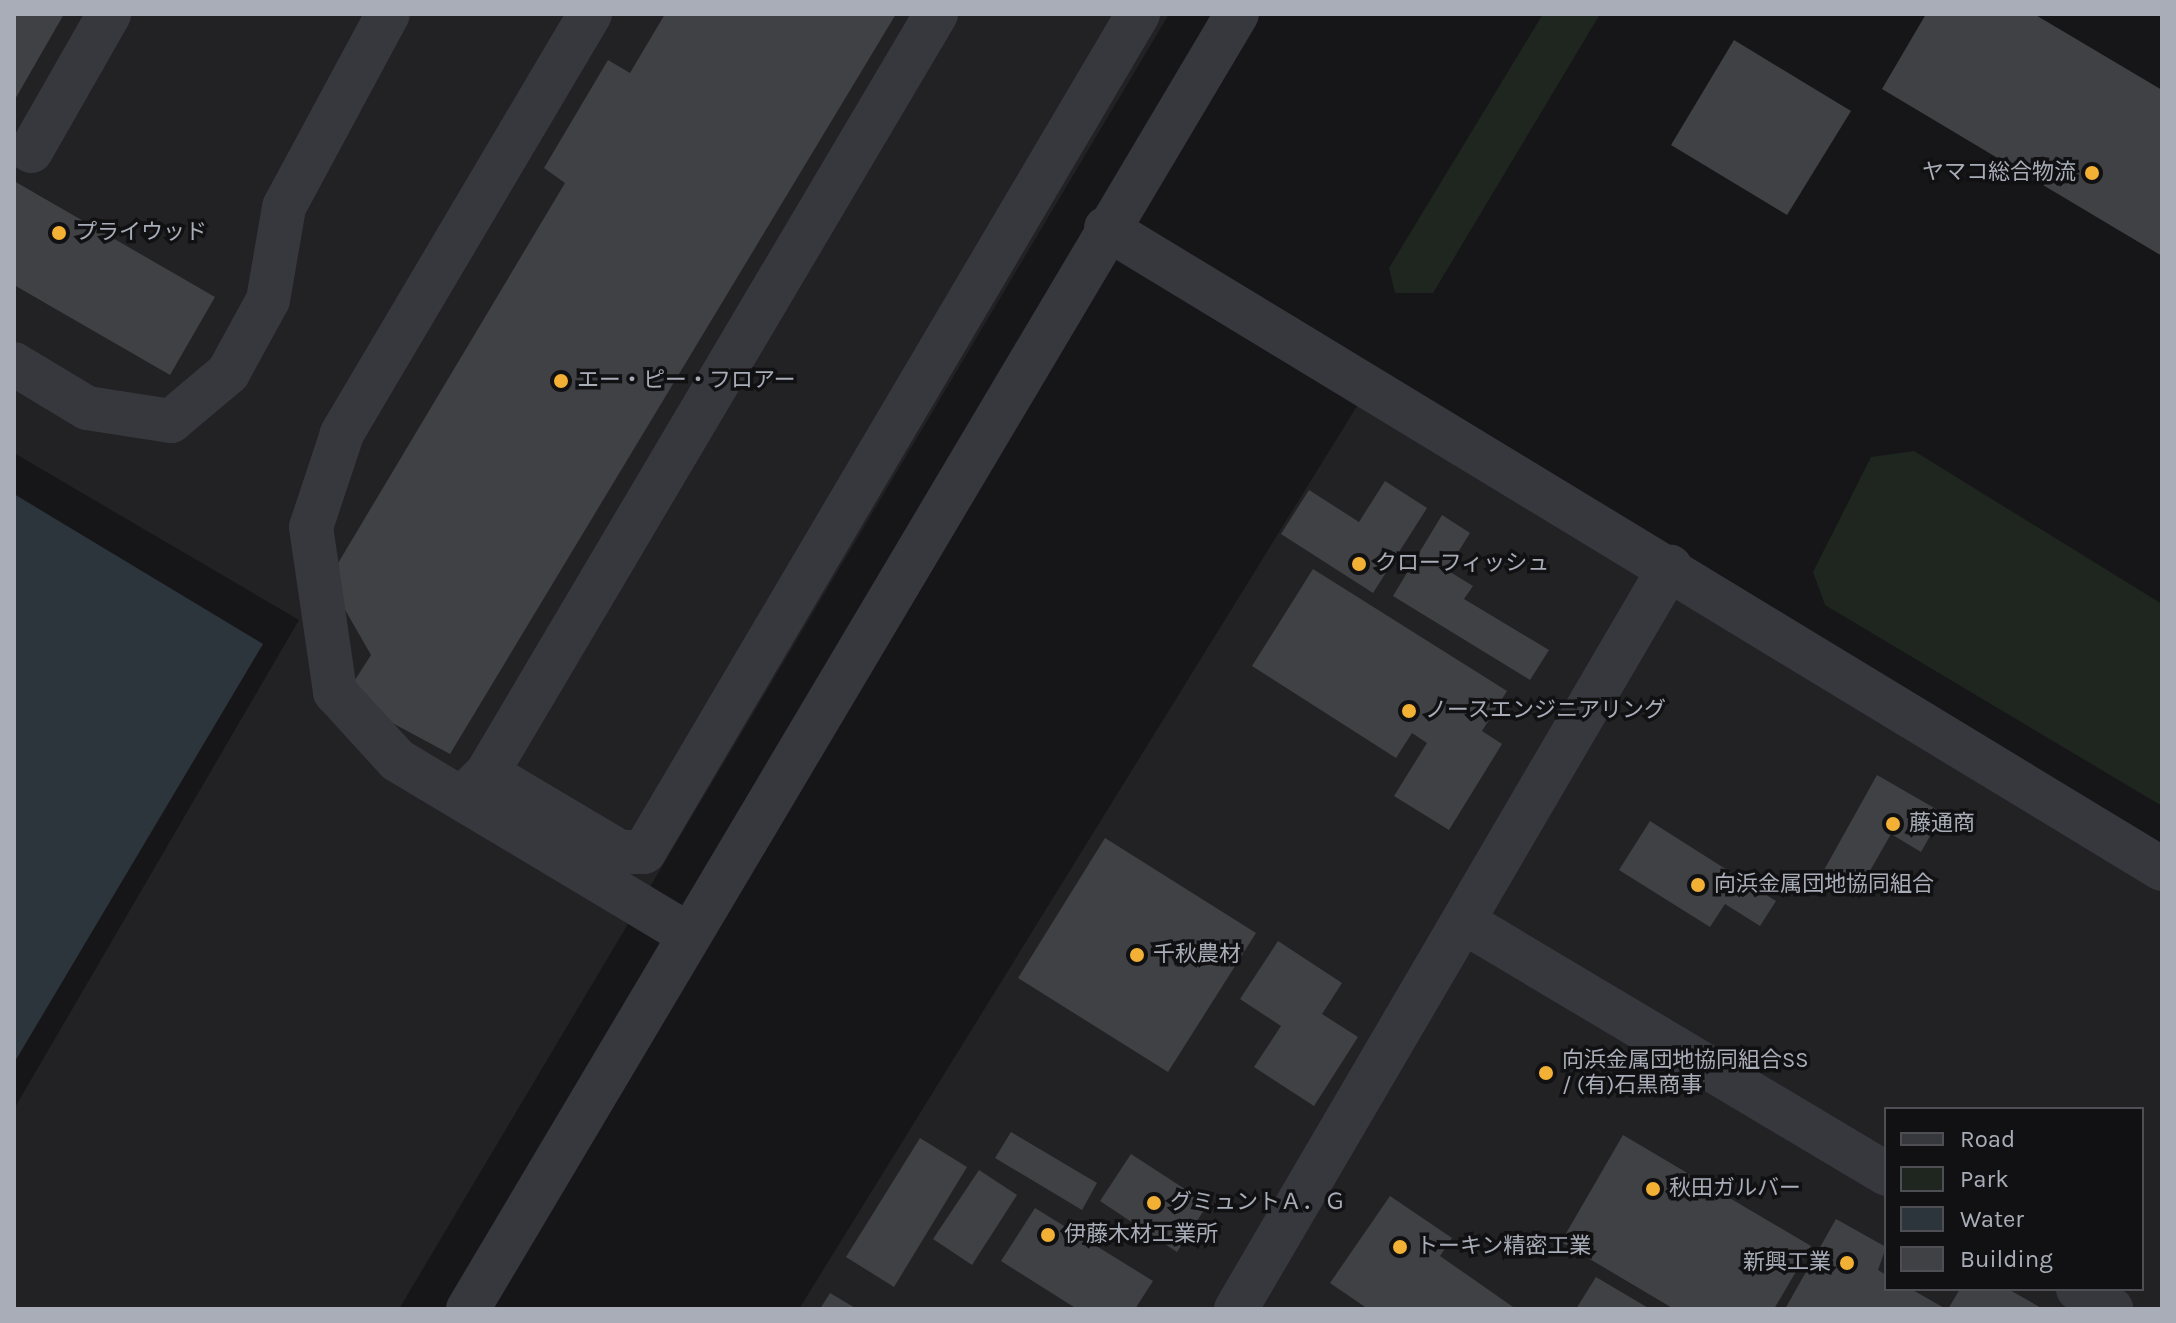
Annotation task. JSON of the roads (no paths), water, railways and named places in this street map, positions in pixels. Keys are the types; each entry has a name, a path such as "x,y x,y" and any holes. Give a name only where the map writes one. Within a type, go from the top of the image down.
{"street":[{"path":"31,151 109,14"},
{"path":"14,364 87,408 171,421 228,373 268,300 284,207 388,14"},
{"path":"590,14 342,434 311,527 335,692 397,760 474,786 620,852 644,852 1138,14"},
{"path":"474,786 936,14"},
{"path":"468,1309 1106,228 1237,14"},
{"path":"1106,228 1670,567 2162,869"},
{"path":"1236,1309 1670,567"},
{"path":"474,786 688,934"},
{"path":"1464,922 1884,1173"},
{"path":"2081,1291 2111,1309"}],"water":[{"path":"14,494 263,644 14,1063"}],"place":[{"name":"ヤマコ総合物流","path":"2092,173"},
{"name":"プライウッド","path":"59,233"},
{"name":"エー・ピー・フロアー","path":"561,381"},
{"name":"クローフィッシュ","path":"1359,564"},
{"name":"ノースエンジニアリング","path":"1409,711"},
{"name":"藤通商","path":"1893,824"},
{"name":"向浜金属団地協同組合","path":"1698,885"},
{"name":"千秋農材","path":"1137,955"},
{"name":"向浜金属団地協同組合SS / (有)石黒商事","path":"1546,1073"},
{"name":"秋田ガルバー","path":"1653,1189"},
{"name":"グミュントＡ．Ｇ","path":"1154,1203"},
{"name":"伊藤木材工業所","path":"1048,1235"},
{"name":"トーキン精密工業","path":"1400,1247"},
{"name":"新興工業","path":"1847,1263"}]}
